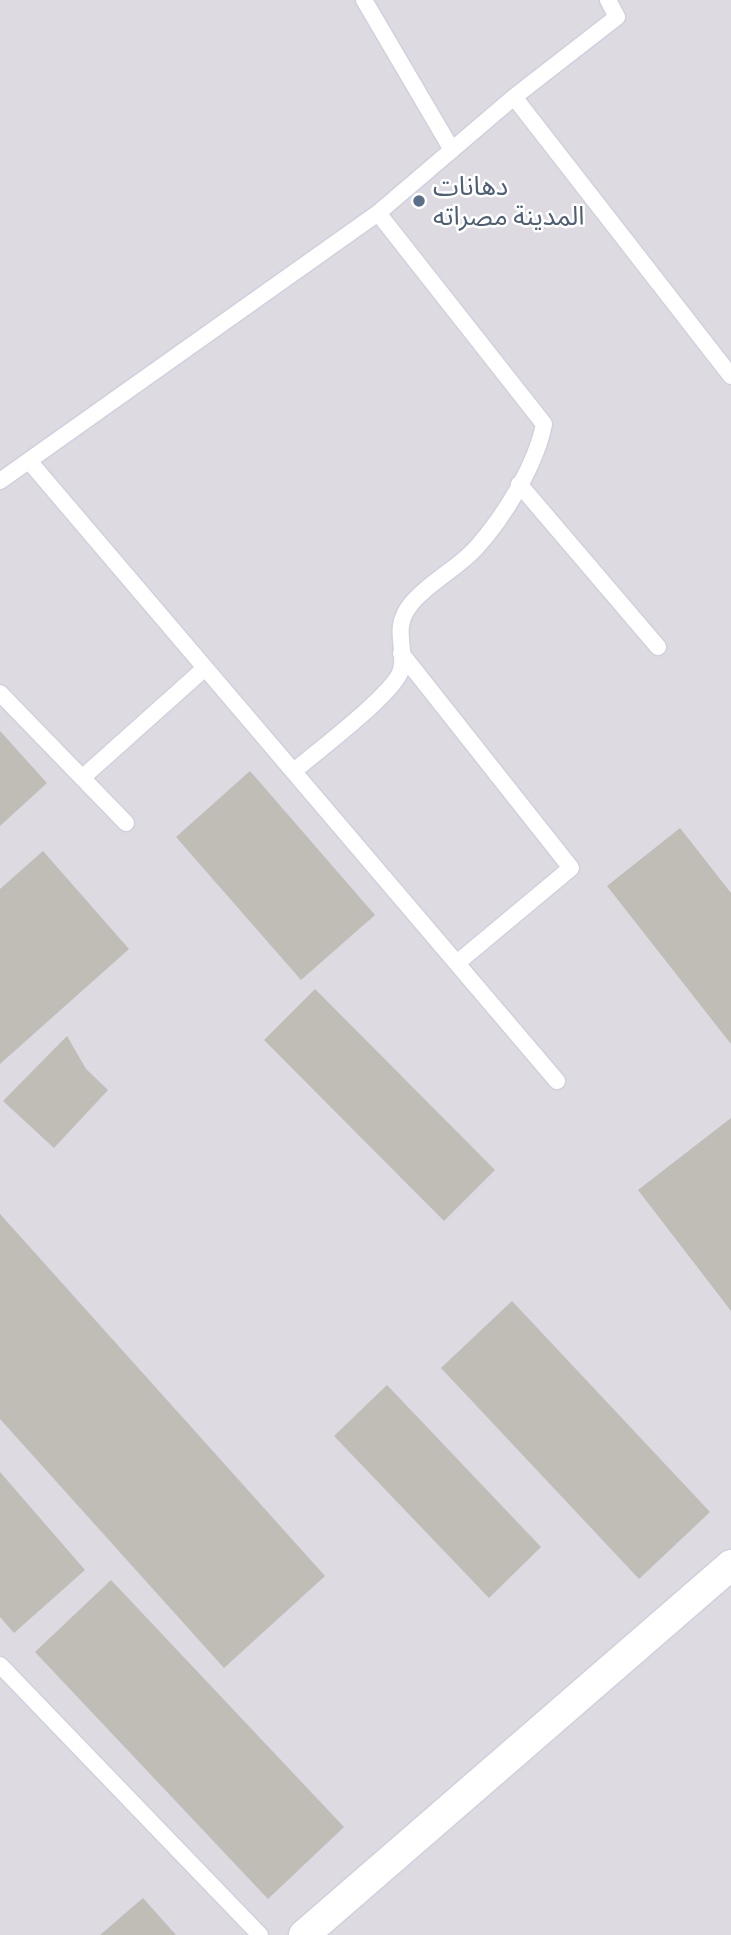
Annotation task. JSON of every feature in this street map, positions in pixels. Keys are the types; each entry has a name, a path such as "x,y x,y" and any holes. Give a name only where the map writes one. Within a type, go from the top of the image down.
{"street":[{"path":"304,1935 731,1565"}],"lane":[{"path":"364,0 452,150"},
{"path":"0,481 378,214 514,97 617,17 608,0"},
{"path":"514,97 731,376"},
{"path":"293,771 390,689 401,669 400,625 411,604 475,549 509,502 540,446 544,424 378,214"},
{"path":"29,461 557,1081"},
{"path":"519,484 658,647"},
{"path":"401,653 571,869 457,963"},
{"path":"82,778 205,668"},
{"path":"0,693 126,823"},
{"path":"0,1665 260,1935"}],"shaded area":[{"path":"0,0 731,0 731,1935 0,1935"}],"building":[{"path":"0,731 47,783 0,826"},
{"path":"250,771 375,915 301,980 176,837"},
{"path":"680,828 731,893 731,1044 607,886"},
{"path":"43,851 129,949 0,1064 0,889"},
{"path":"315,989 495,1170 444,1221 264,1040"},
{"path":"67,1036 86,1069 108,1090 54,1148 3,1101"},
{"path":"731,1118 731,1311 638,1190"},
{"path":"0,1214 325,1576 224,1668 0,1419"},
{"path":"512,1301 710,1512 639,1579 441,1368"},
{"path":"387,1385 541,1547 489,1598 334,1436"},
{"path":"0,1472 85,1570 14,1633 0,1617"},
{"path":"111,1580 344,1827 268,1899 35,1652"},
{"path":"143,1898 176,1935 100,1935"}],"place":[{"name":"دهانات المدينة مصراته","path":"419,201"}]}
